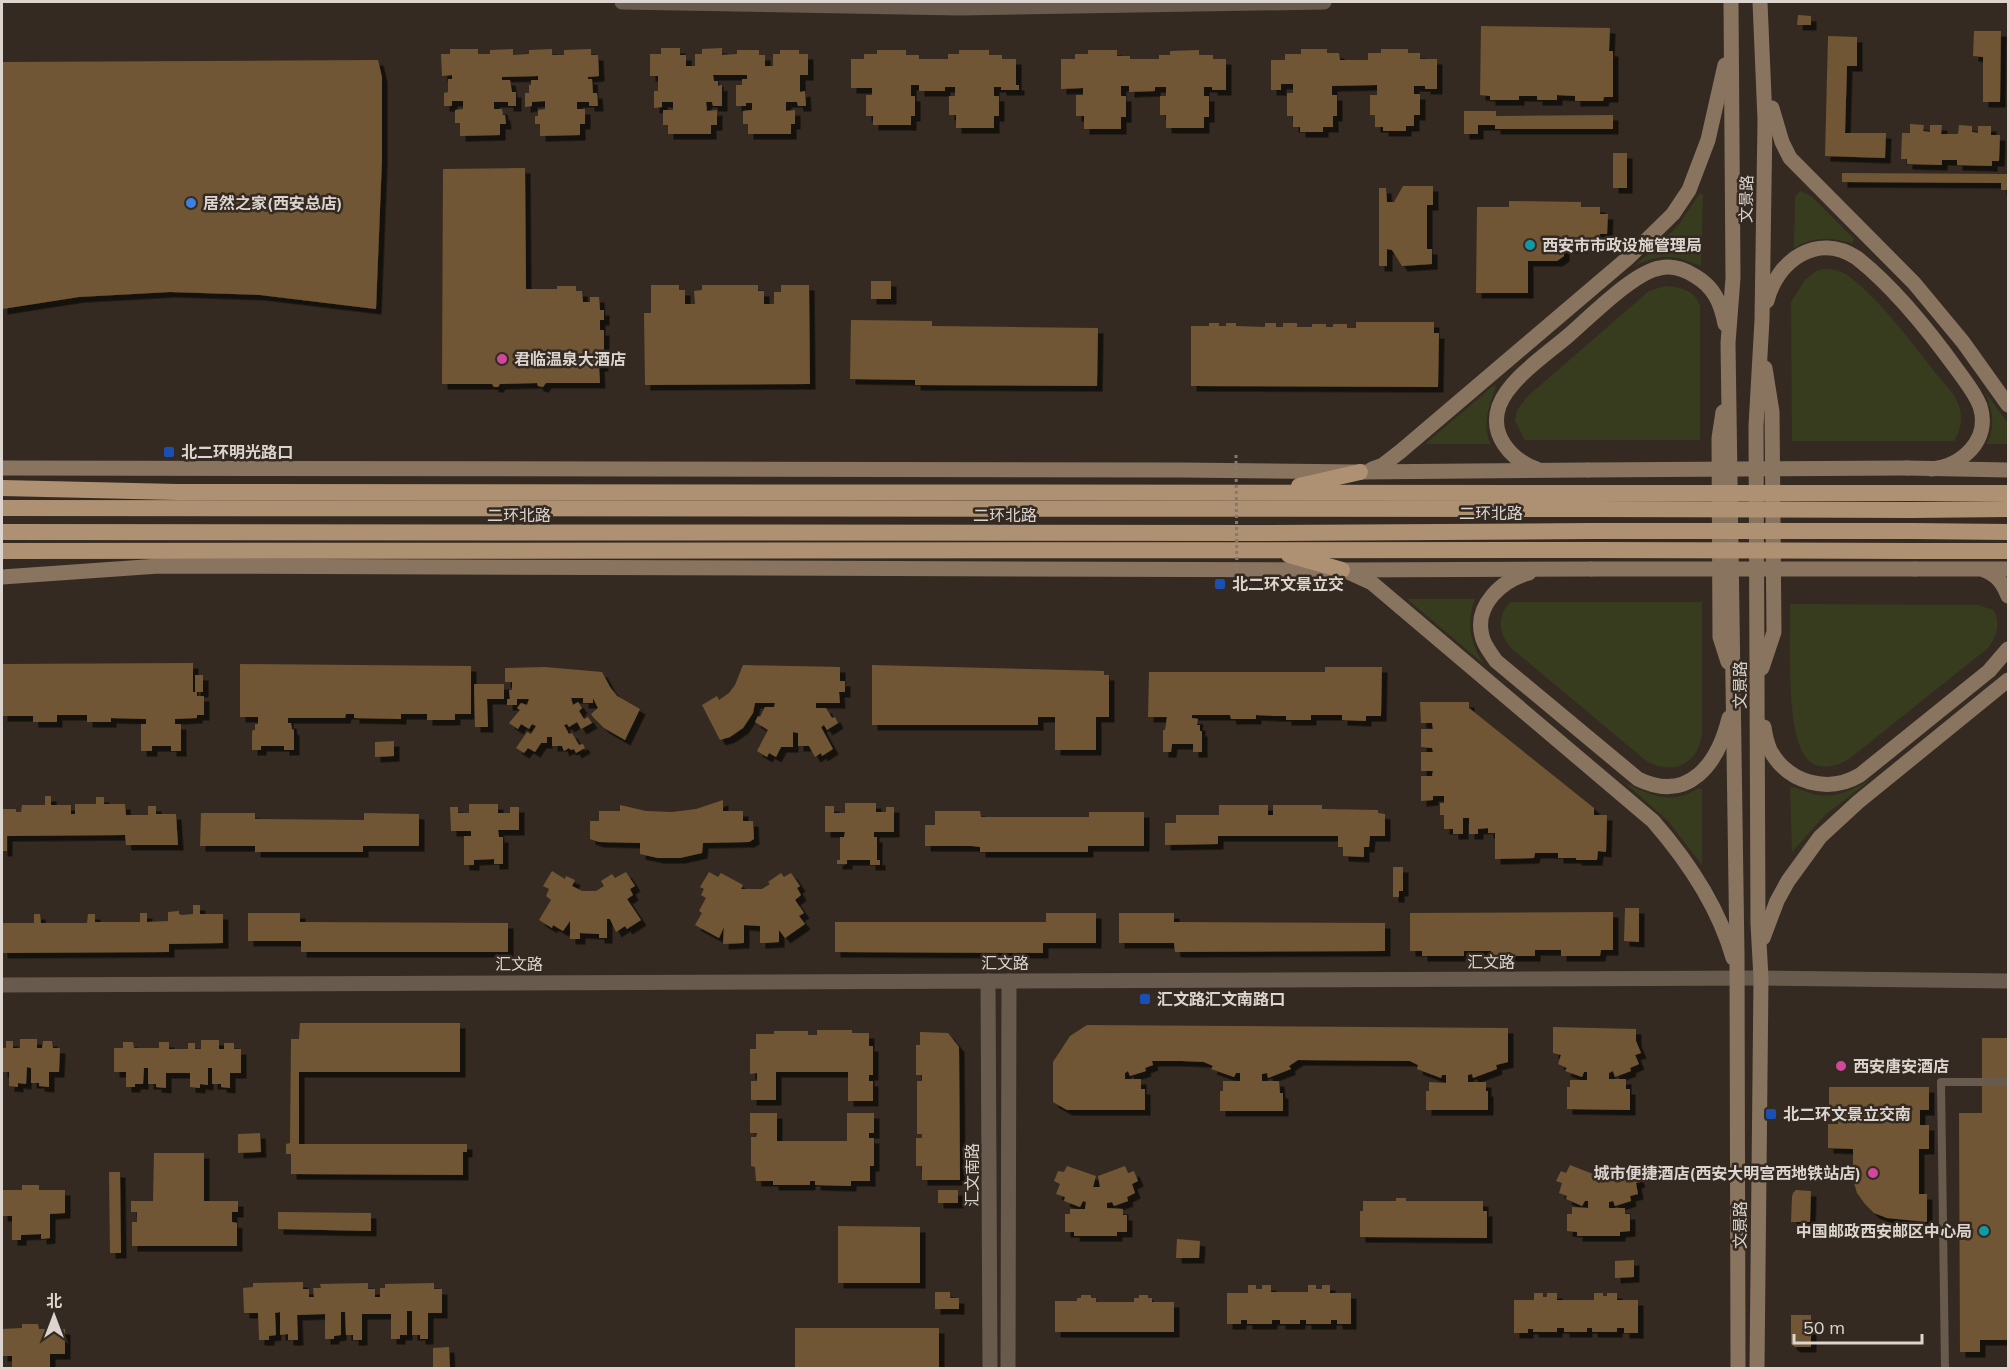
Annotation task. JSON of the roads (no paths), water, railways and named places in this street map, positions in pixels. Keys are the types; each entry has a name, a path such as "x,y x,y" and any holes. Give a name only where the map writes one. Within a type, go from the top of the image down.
{"highway":[{"path":"1261,493 1360,472"},
{"path":"2,488 177,492 1261,493 1590,501"},
{"path":"456,509 530,491"},
{"path":"585,491 656,509"},
{"path":"1911,502 2008,493"},
{"name":"二环北路","path":"2,507 656,509 1590,501 1911,502 2008,509"},
{"name":"二环北路","path":"2,532 2008,532"},
{"path":"370,550 453,533"},
{"path":"775,533 880,551"},
{"path":"1268,549 1342,570"},
{"path":"2,551 1268,549 2008,551"},
{"path":"2,556 75,552"}],"main road":[{"name":"文景路","path":"1731,2 1733,278 1728,343 1737,976 1738,1368"},
{"name":"文景路","path":"1757,1368 1761,978 1756,426 1762,320 1765,120 1760,2"},
{"path":"1360,472 1383,465 1401,452 1629,257 1672,214 1689,190 1708,140 1731,42"},
{"path":"1763,63 1775,125 1790,158 1914,283 1963,342 2008,405"},
{"path":"1762,320 1767,297 1778,273 1804,253 1820,248 1841,249 1866,265 1928,330 1974,394 1982,413 1981,432 1972,450 1950,466 1932,469"},
{"path":"1546,471 1519,460 1504,445 1497,428 1502,399 1519,378 1637,279 1658,268 1668,267 1679,268 1699,278 1719,300 1728,343"},
{"path":"2,468 1360,472 1907,468 2008,470"},
{"path":"2,577 159,566 1342,570 2008,569"},
{"path":"1555,568 1523,574 1498,589 1486,604 1482,616 1482,637 1496,661 1638,779 1650,785 1675,786 1687,783 1704,769 1719,750 1725,733 1733,681"},
{"path":"1975,569 1993,574 2000,580 2008,596"},
{"path":"1342,570 1372,583 1653,821 1675,847 1709,902 1730,949 1737,976"},
{"path":"1757,688 1769,748 1777,759 1785,768 1802,779 1822,785 1841,784 1860,775 1989,671 2008,649"},
{"path":"1760,947 1777,901 1804,857 1820,837 1858,802 2008,680"}],"street":[{"path":"622,2 862,4 960,8 1323,2"},
{"name":"汇文路","path":"2,985 1737,976 2008,981"},
{"name":"汇文南路","path":"988,981 990,1368"},
{"path":"1008,1368 1009,981"}],"lane":[{"path":"1945,1368 1941,1082 2008,1082"}],"place":[{"name":"居然之家(西安总店)","path":"191,203"},
{"name":"西安市市政设施管理局","path":"1530,245"},
{"name":"君临温泉大酒店","path":"502,359"},
{"name":"北二环明光路口","path":"169,452"},
{"name":"北二环文景立交","path":"1220,584"},
{"name":"汇文路汇文南路口","path":"1145,999"},
{"name":"西安唐安酒店","path":"1841,1066"},
{"name":"北二环文景立交南","path":"1771,1114"},
{"name":"城市便捷酒店(西安大明宫西地铁站店)","path":"1873,1173"},
{"name":"中国邮政西安邮区中心局","path":"1984,1231"}]}
